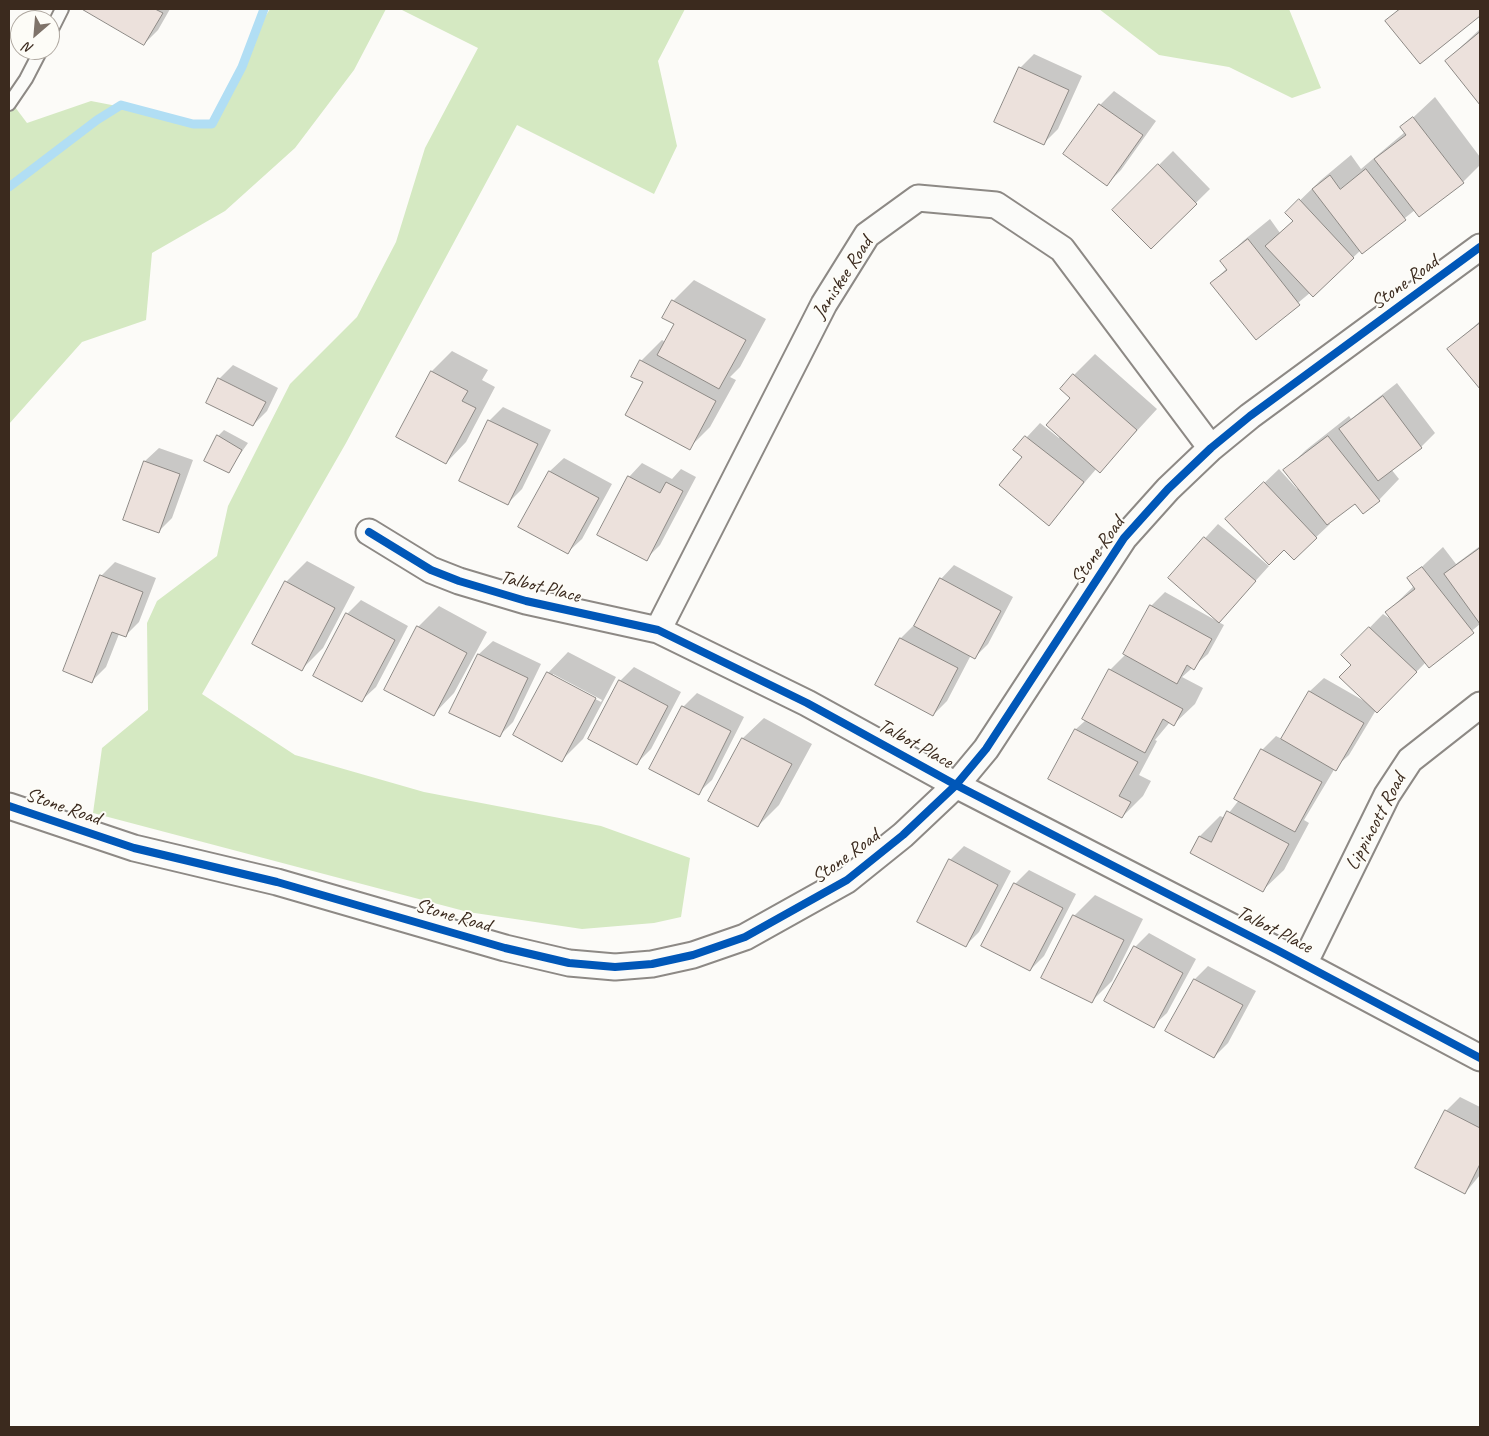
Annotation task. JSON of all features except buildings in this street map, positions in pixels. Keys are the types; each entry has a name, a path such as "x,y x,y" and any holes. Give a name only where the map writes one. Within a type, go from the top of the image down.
{"street":[{"name":"Janiskee Road","path":"658,630 824,304 867,235 918,198 996,205 1062,249 1211,448"},
{"name":"Stone Road","path":"9,806 134,848 277,882 505,948 568,963 615,967 652,964 693,955 745,937 847,880 903,835 956,785 986,749 1124,538 1168,489 1211,448 1250,416 1480,247"},
{"name":"Talbot Place","path":"369,532 431,570 466,584 526,601 658,630 807,703 956,785 1304,964 1480,1058"},
{"name":"Lippincott Road","path":"1304,964 1388,795 1410,760 1480,705"}],"lane":[{"path":"9,104 26,80 36,60"}],"green space":[{"path":"270,9 386,9 354,70 295,148 225,211 152,253 146,320 82,342 9,424 9,99 27,123 91,101 215,125 250,41"},
{"path":"400,9 685,9 658,61 677,146 654,194 517,125 346,443 202,694 295,755 424,792 601,826 690,858 681,917 654,923 582,929 468,912 93,813 102,748 148,710 147,623 157,601 217,556 228,506 290,384 357,317 396,242 425,148 478,48"},
{"path":"1099,9 1289,9 1321,88 1292,98 1229,67 1159,55"}],"waterway":[{"path":"9,187 97,120 121,105 193,124 212,124 242,67 264,9"}],"cycle path":[{"path":"9,806 134,848 277,882 505,948 569,963 615,967 652,964 693,955 745,937 847,880 903,835 956,785 986,749 1124,538 1168,489 1211,448 1250,416 1480,247"},
{"path":"369,532 431,570 459,581 526,601 658,630 807,703 956,785 1277,950 1480,1058"}]}
